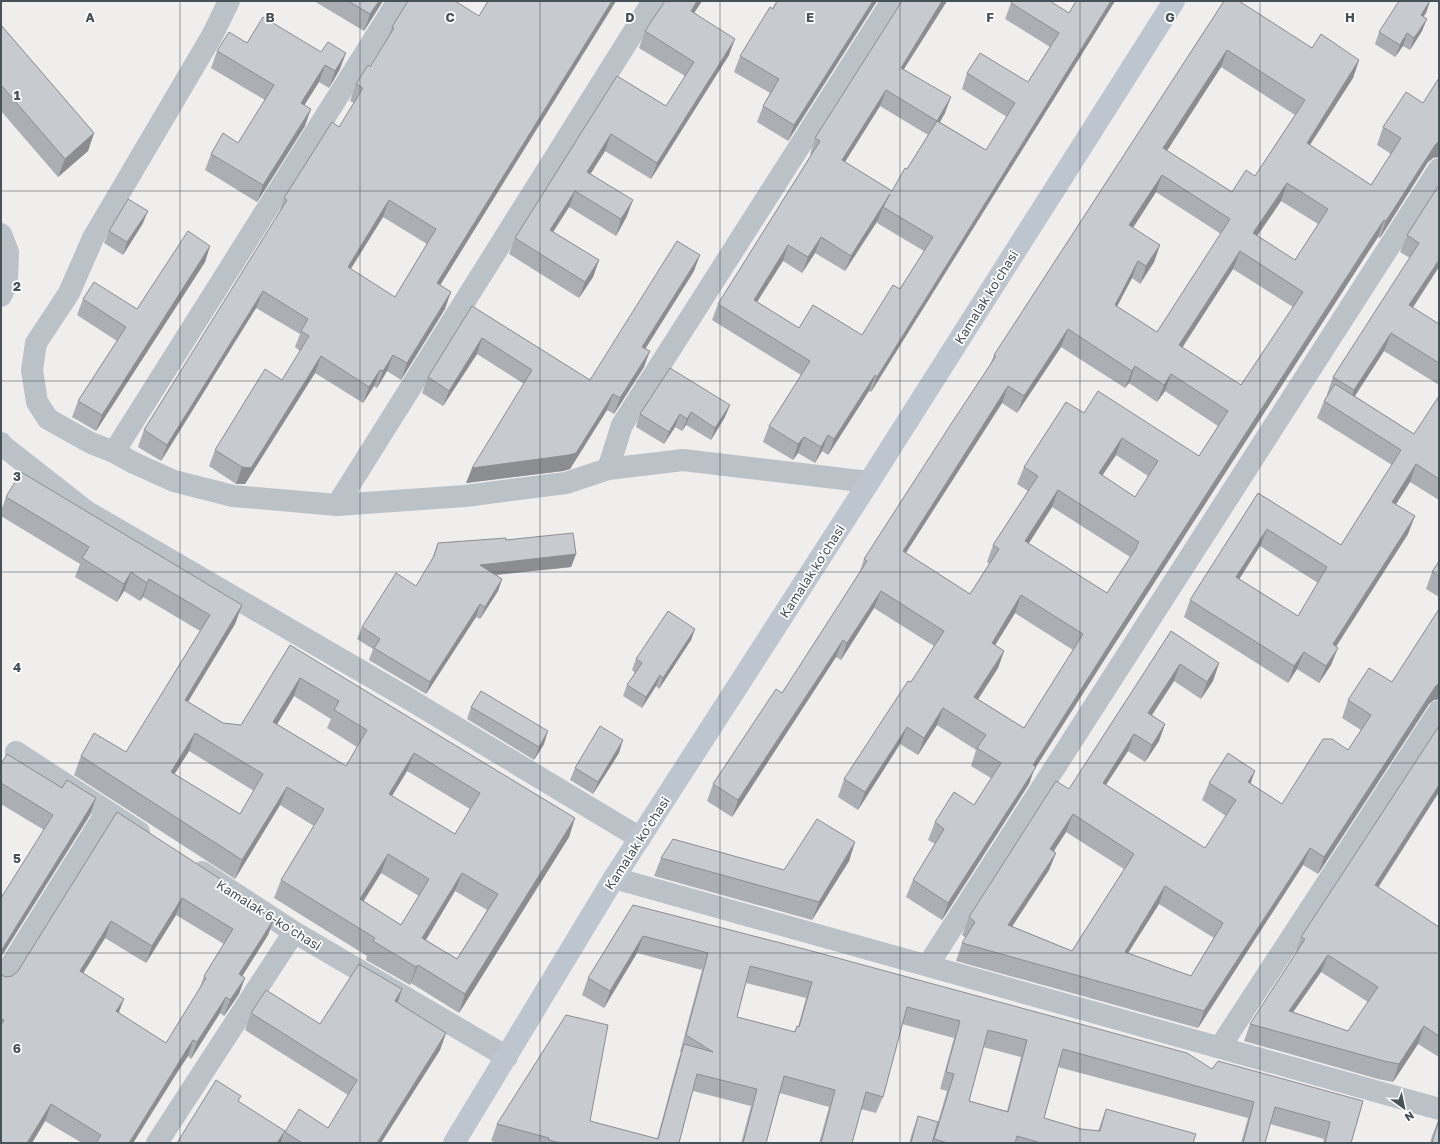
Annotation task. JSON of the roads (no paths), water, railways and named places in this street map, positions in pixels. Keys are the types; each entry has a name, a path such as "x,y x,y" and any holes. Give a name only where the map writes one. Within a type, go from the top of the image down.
{"street":[{"path":"229,1 213,34 93,238 69,293 36,343 32,370 37,402 48,419 91,443 114,452 174,481 234,496 337,505 473,495 566,483 608,469 683,460 869,482"},
{"path":"114,452 398,1"},
{"path":"337,505 653,1"},
{"path":"608,469 622,425 892,1"},
{"name":"Kamalak koʻchasi","path":"460,1142 507,1056 614,878 869,482 1174,1"},
{"path":"928,965 1439,169"},
{"path":"1,234 8,252 7,283 1,296"},
{"path":"1,443 86,511 404,696 640,838"},
{"path":"1220,1047 1439,711"},
{"path":"16,752 154,841"},
{"path":"1,981 107,811"},
{"name":"Kamalak 6-koʻchasi","path":"187,863 294,932 507,1056"},
{"path":"614,878 1439,1109"},
{"path":"157,1143 294,932"}]}
